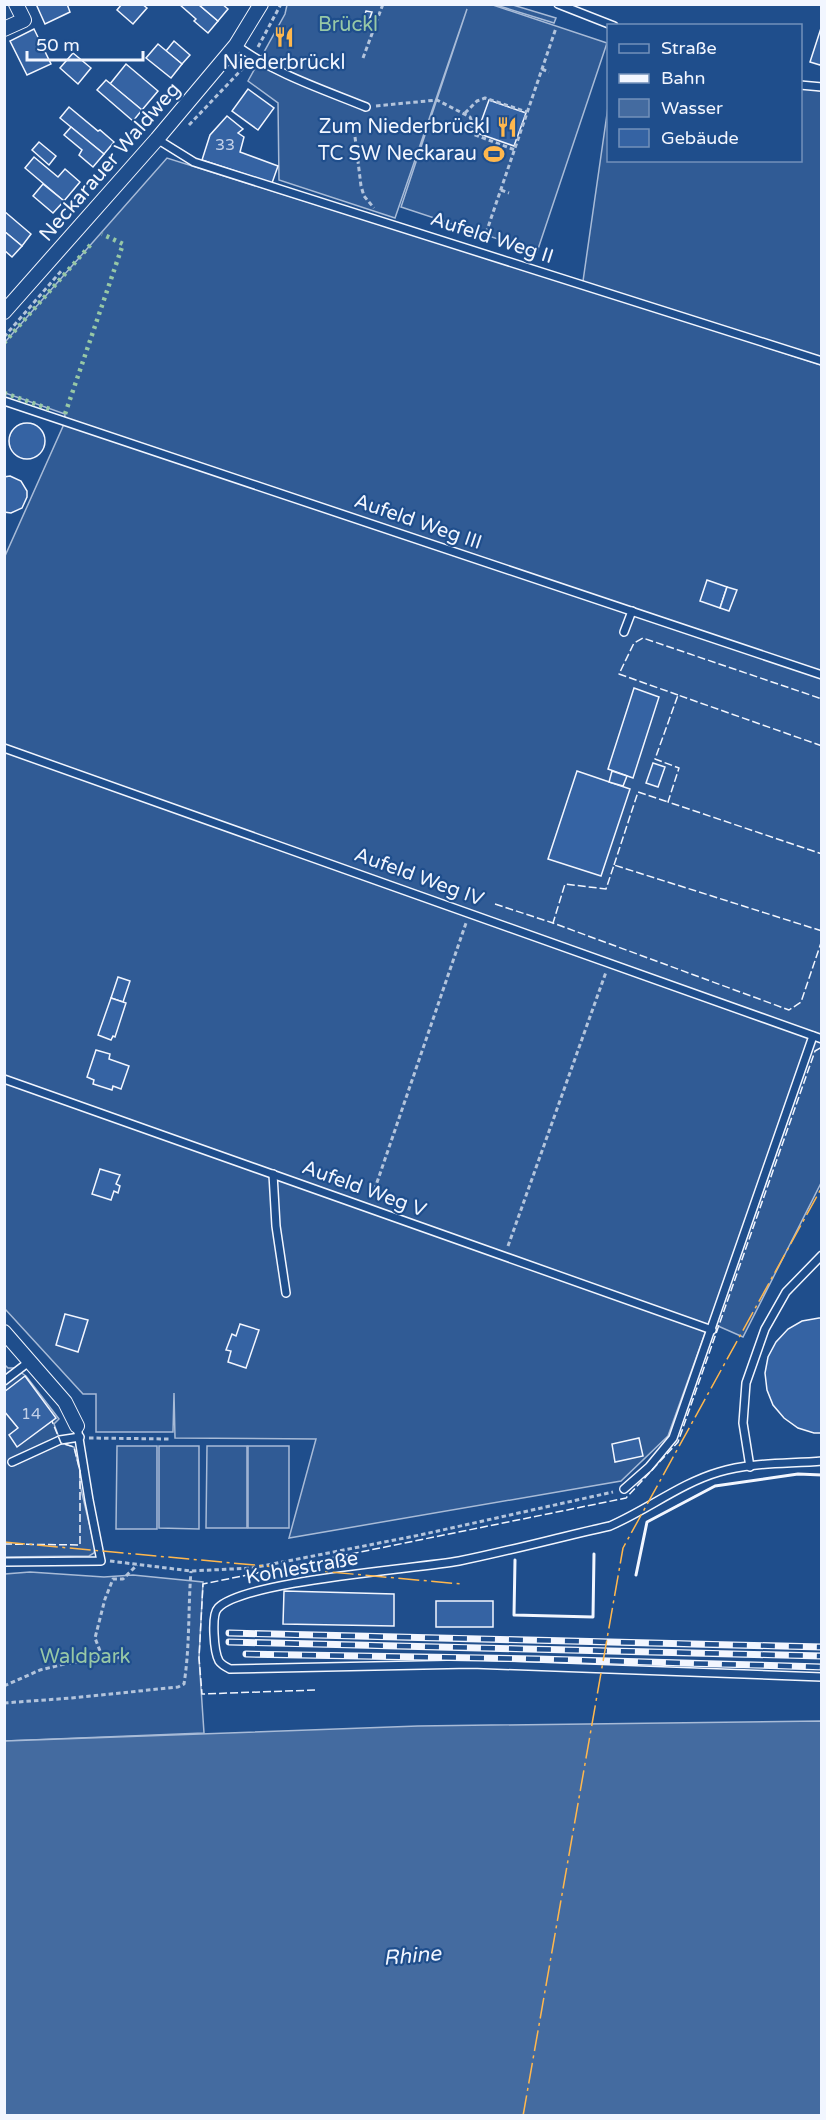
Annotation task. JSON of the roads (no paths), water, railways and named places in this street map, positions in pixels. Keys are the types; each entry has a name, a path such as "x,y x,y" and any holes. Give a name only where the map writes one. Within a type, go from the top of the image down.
{"street":[{"path":"4,29 24,20 16,4"},
{"name":"Neckarauer Waldweg","path":"4,312 157,139 236,45 261,4"},
{"path":"4,1332 65,1402 79,1432"}],"lane":[{"path":"558,4 609,24"},
{"path":"236,45 253,58 283,73 366,107"},
{"path":"802,85 822,87"},
{"name":"Aufeld Weg II","path":"157,139 194,162 822,361"},
{"name":"Aufeld Weg III","path":"4,400 822,675"},
{"path":"624,632 632,611"},
{"name":"Aufeld Weg IV","path":"4,748 610,962 822,1040"},
{"path":"624,1489 649,1467 673,1438 813,1036"},
{"name":"Aufeld Weg V","path":"4,1079 712,1330"},
{"path":"273,1174 276,1226 286,1293"},
{"path":"750,1467 743,1424 746,1383 757,1350 765,1329 786,1292 822,1255"},
{"path":"4,1381 30,1361"},
{"path":"4,1562 101,1561 88,1500 79,1432 12,1462"},
{"name":"Kohlestraße","path":"822,1461 721,1471 699,1479 633,1516 610,1526 457,1561 270,1588 234,1598 217,1608 213,1618 215,1652 220,1662 230,1669 471,1664 822,1677"}],"water":[{"name":"Rhine","path":"821,1721 821,2115 5,2115 5,1741 418,1726"}],"railway":[{"path":"229,1633 822,1647"},
{"path":"229,1642 822,1656"},
{"path":"246,1654 822,1667"}],"place":[{"name":"Niederbrückl","path":"284,37"},
{"name":"Zum Niederbrückl","path":"507,127"},
{"name":"TC SW Neckarau","path":"494,154"}],"park label":[{"name":"Brückl","path":"348,25"},
{"name":"Waldpark","path":"85,1657"}]}
